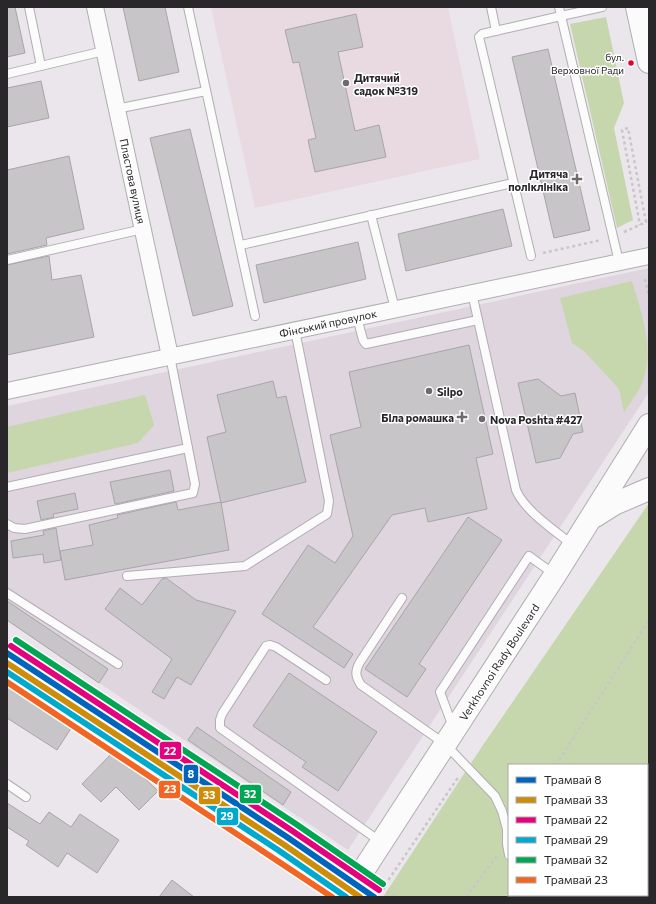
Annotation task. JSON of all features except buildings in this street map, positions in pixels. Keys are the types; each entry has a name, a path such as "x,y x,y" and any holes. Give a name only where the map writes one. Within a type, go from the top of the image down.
{"highway":[{"path":"637,7 649,62"},
{"name":"Verkhovnoi Rady Boulevard","path":"346,897 592,518 649,425"},
{"path":"592,518 614,504 649,489"}],"street":[{"name":"Пластова вулиця","path":"95,7 170,356"},
{"name":"Фінський провулок","path":"7,391 649,256"}],"lane":[{"path":"29,7 41,66"},
{"path":"188,7 241,245 255,316"},
{"path":"491,7 496,31"},
{"path":"559,7 618,262"},
{"path":"531,256 479,37 480,35 496,31 602,7"},
{"path":"7,74 104,52"},
{"path":"116,108 206,91"},
{"path":"241,245 513,183"},
{"path":"371,215 395,309"},
{"path":"7,260 143,229"},
{"path":"472,293 518,495 524,504 549,527 574,546"},
{"path":"357,317 363,340 366,344 478,320"},
{"path":"127,576 245,566 328,514 329,501 295,330"},
{"path":"7,524 14,528 25,529 193,493 195,484 170,356"},
{"path":"7,487 188,448"},
{"path":"508,849 507,829 502,811 495,796 466,766 450,737 440,692 529,556 555,575"},
{"path":"7,593 118,664"},
{"path":"402,598 360,662 356,669 356,678 362,685 450,737"},
{"path":"326,680 276,648 270,645 266,646 222,714 220,728 381,843"},
{"path":"7,784 26,797"}],"path":[{"path":"531,256 613,237 640,225 646,222 628,128 622,130 640,225"},
{"path":"645,279 649,296"},
{"path":"557,764 649,620"},
{"path":"7,646 41,666 328,861"},
{"path":"394,897 382,888 466,766"},
{"path":"466,897 507,844"}],"shaded area":[{"name":"Дитячий садок №319","path":"448,7 480,159 255,208 211,8"},
{"path":"649,268 649,392 348,850 7,621 7,406"}],"green space":[{"path":"606,17 624,103 614,128 633,220 617,228 570,24"},
{"path":"632,281 646,334 647,360 641,386 624,412 619,389 585,352 572,343 560,298"},
{"path":"145,395 154,425 138,443 7,473 7,427"},
{"path":"649,503 649,897 383,897 481,748"}],"tram line":[{"name":"32","path":"16,640 296,824 383,884"},
{"name":"22","path":"11,646 291,830 379,890"},
{"name":"8","path":"7,653 287,837 374,897"},
{"name":"33","path":"7,663 283,844 360,897"},
{"name":"29","path":"7,672 278,850 346,897"},
{"name":"23","path":"7,682 332,897"}],"place":[{"name":"бул. Верховної Ради","path":"631,63"},
{"name":"Дитячий садок №319","path":"346,83"},
{"name":"Дитяча поліклініка","path":"577,179"},
{"name":"Silpo","path":"429,391"},
{"name":"Біла ромашка","path":"462,417"},
{"name":"Nova Poshta #427","path":"482,419"}]}
